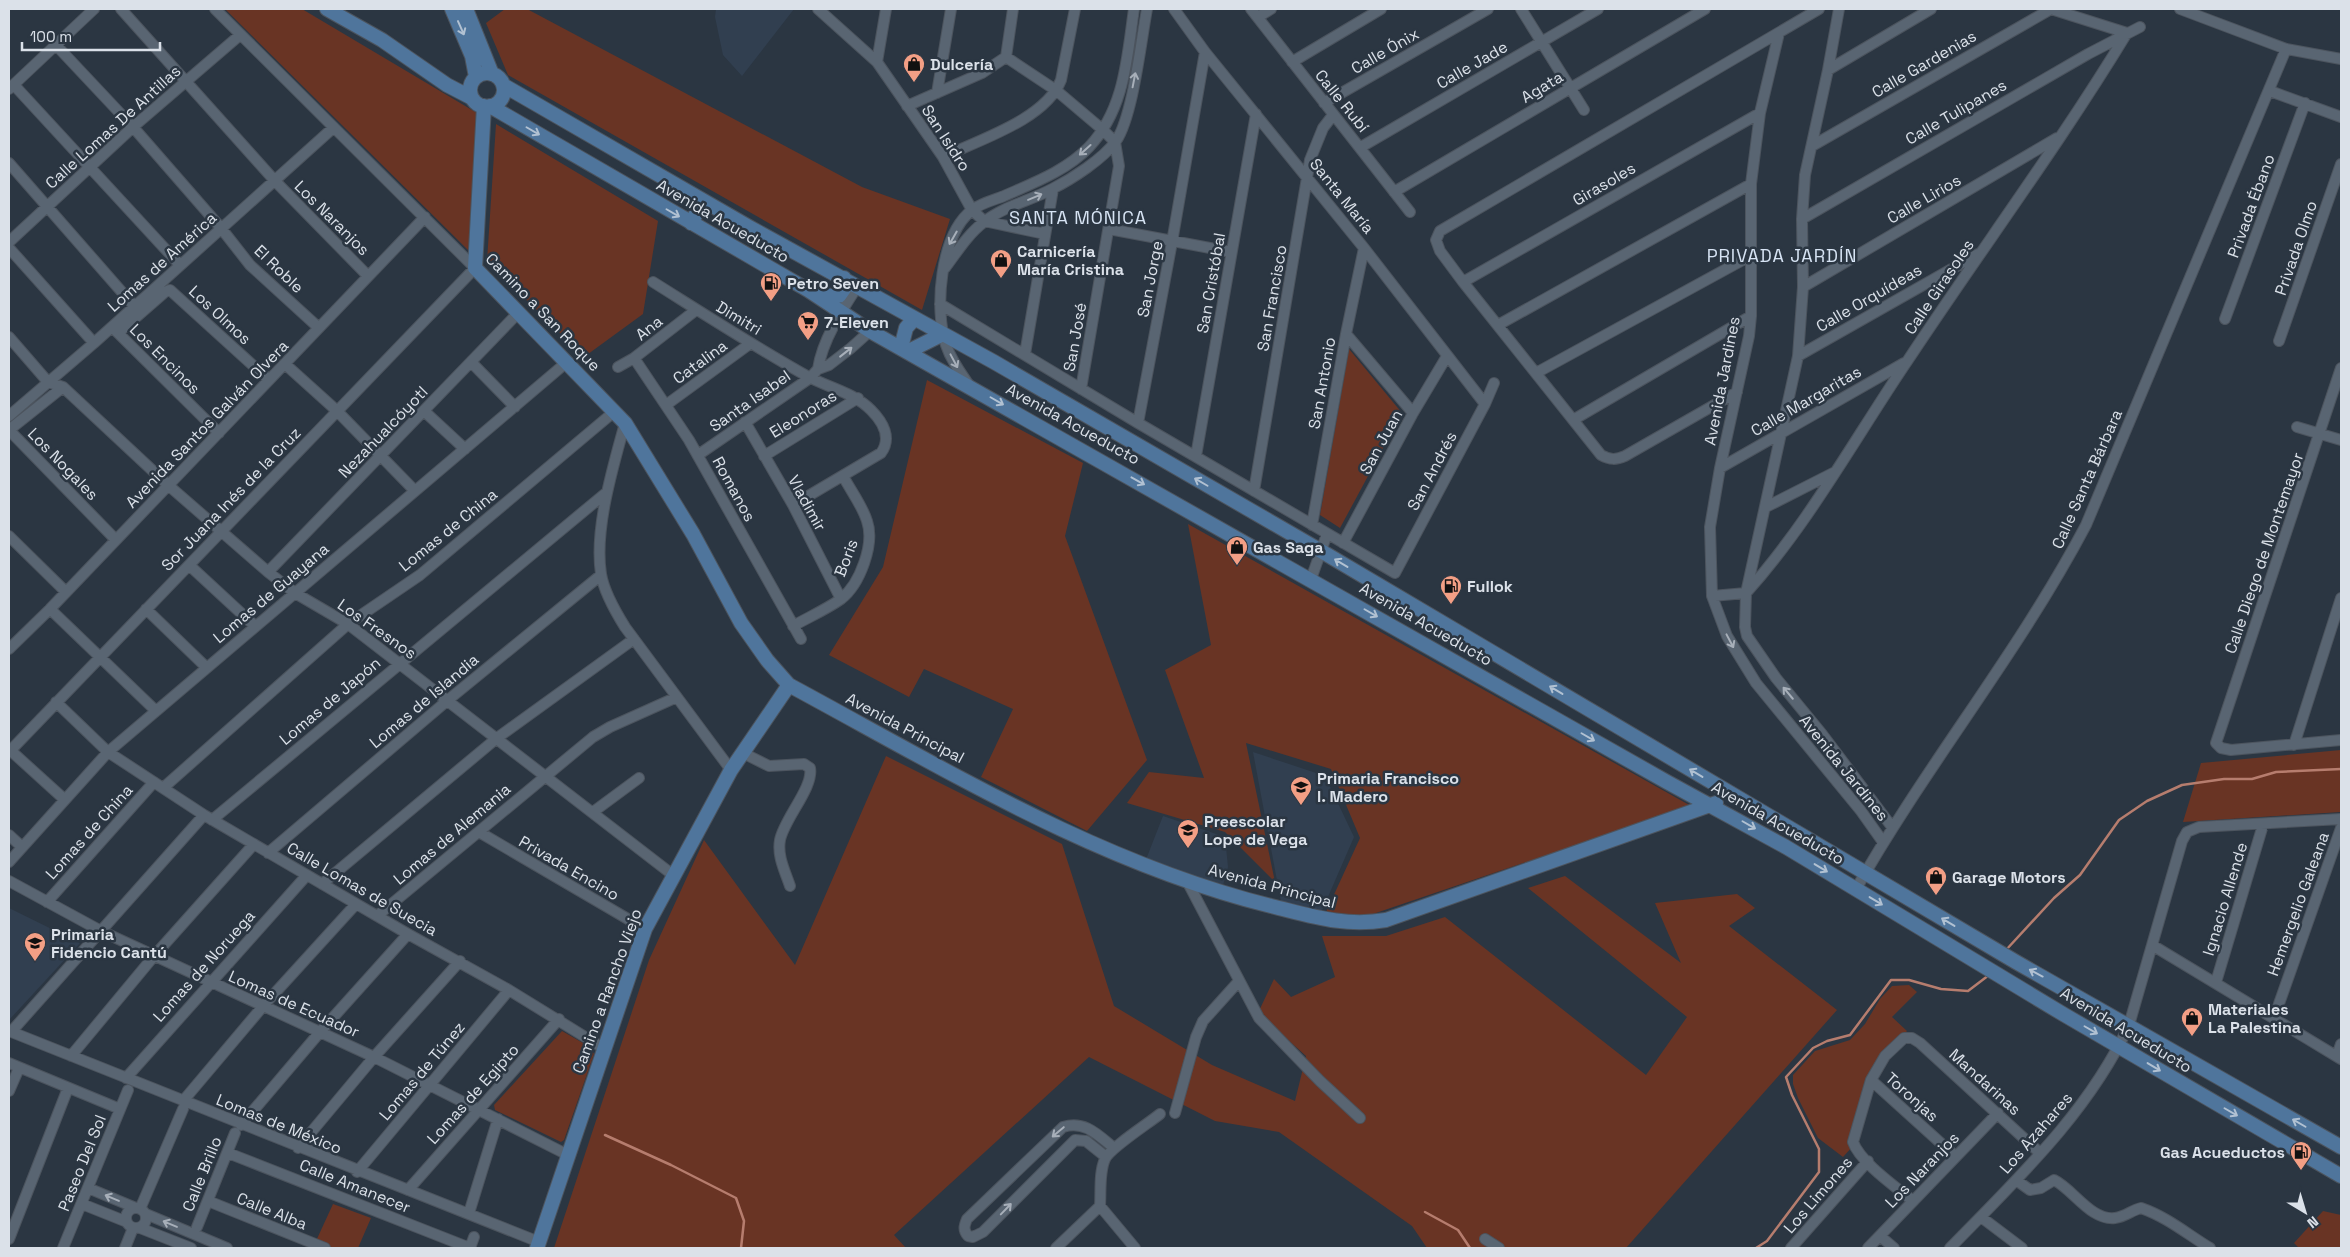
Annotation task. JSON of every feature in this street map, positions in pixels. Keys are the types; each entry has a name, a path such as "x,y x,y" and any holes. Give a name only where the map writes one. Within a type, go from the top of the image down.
{"street":[{"path":"94,9 11,87 91,167 180,265"},
{"name":"Los Naranjos","path":"121,9 275,181 368,276"},
{"name":"Camino a San Roque","path":"215,9 240,36 425,217 615,411 625,423 693,534 741,623 767,660 789,685"},
{"path":"327,9 382,40 447,85 487,106 496,104 503,96 501,80 492,74 486,73 474,79 441,80"},
{"path":"452,9 469,47 474,79 470,92 472,98"},
{"path":"466,9 492,74"},
{"path":"877,62 886,9"},
{"path":"937,92 951,9"},
{"path":"907,106 982,73 1006,57 1013,9"},
{"path":"943,157 1026,117 1044,104 1057,91 1075,9"},
{"path":"969,385 951,357 943,334 940,304 946,250 951,239 972,210 1052,174 1089,148 1103,130 1121,92 1134,9"},
{"path":"944,269 984,221 1053,189 1093,163 1115,142 1127,111 1147,9"},
{"name":"Santa María","path":"1174,9 1205,52 1364,248 1484,404"},
{"path":"1254,13 1271,9"},
{"path":"1292,62 1380,9"},
{"name":"Calle Ónix","path":"1324,103 1488,9"},
{"path":"1521,9 1584,110"},
{"name":"Calle Jade","path":"1361,147 1598,9"},
{"name":"Agata","path":"1394,192 1705,9"},
{"path":"1737,392 1626,456 1612,460 1601,455 1463,282 1440,251 1436,240 1440,231 1819,9"},
{"path":"1812,146 1839,9"},
{"path":"1828,70 1931,9"},
{"path":"2051,9 2127,33"},
{"name":"Calle Gardenias","path":"1812,146 2051,9"},
{"path":"2180,9 2286,50 2341,59"},
{"name":"San Isidro","path":"821,10 877,62 943,157 972,210 984,221"},
{"name":"Calle Rubí","path":"1254,13 1333,115 1361,147 1410,212"},
{"name":"Calle Tulipanes","path":"1802,219 2140,27"},
{"name":"Avenida Jardines","path":"1779,33 1760,113 1751,184 1751,316 1710,526 1712,596 1727,636 1756,683 1861,811 1883,842"},
{"name":"Calle Girasoles","path":"1746,593 1770,566 1836,471 1906,362 2097,83 2127,33"},
{"name":"Calle Lomas De Antillas","path":"9,242 133,127 240,36"},
{"name":"El Roble","path":"56,44 133,127 222,228 250,265 319,328"},
{"name":"Calle Santa Bárbara","path":"1856,889 1892,827 2034,614 2086,525 2286,50"},
{"name":"San Jorge","path":"1138,423 1205,52"},
{"path":"1006,57 1057,91 1115,142"},
{"name":"Avenida Acueducto","path":"503,85 703,200 943,334 1320,551 2016,962 2341,1146"},
{"path":"2270,91 2341,116"},
{"name":"Privada Ébano","path":"2225,319 2305,103"},
{"path":"475,268 487,106"},
{"name":"Avenida Acueducto","path":"487,106 808,290 870,330 1667,782 1711,804 2119,1047 2341,1176"},
{"name":"Girasoles","path":"1463,282 1760,113"},
{"name":"San Cristóbal","path":"1196,456 1256,114"},
{"name":"San Francisco","path":"1254,490 1310,160 1315,143 1333,115"},
{"name":"Lomas de América","path":"9,416 94,343 115,330 135,307 180,265 333,128"},
{"name":"Calle Lirios","path":"1803,287 2060,136"},
{"name":"San José","path":"1082,389 1119,166 1115,142"},
{"name":"Avenida Jardines","path":"1812,146 1805,175 1802,219 1803,287 1798,356 1746,593 1745,618 1747,636 1776,678 1833,748 1892,827"},
{"path":"9,163 135,307"},
{"name":"Privada Olmo","path":"2279,341 2341,164"},
{"path":"1498,325 1751,184"},
{"path":"1025,354 1053,189"},
{"path":"692,223 703,200"},
{"name":"Avenida Santos Galván Olvera","path":"11,643 50,609 425,217"},
{"path":"984,221 1045,234"},
{"path":"1109,229 1231,252"},
{"path":"9,248 94,343"},
{"name":"San Antonio","path":"1312,525 1346,334 1364,248"},
{"name":"Calle Orquídeas","path":"1798,356 1981,252"},
{"path":"1536,373 1750,256"},
{"name":"Sor Juana Inés de la Cruz","path":"9,751 475,268"},
{"path":"808,290 836,297 842,293 844,278"},
{"name":"Dimitri","path":"653,282 810,378 858,398"},
{"path":"818,369 821,355 840,312 857,287"},
{"name":"Los Olmos","path":"115,330 165,292 173,292 269,380"},
{"path":"940,304 1138,423 1343,542"},
{"name":"Ana","path":"618,367 634,358 696,310"},
{"name":"Nezahualcóyotl","path":"268,572 519,312"},
{"path":"1573,420 1751,316"},
{"path":"914,318 906,328 905,349 943,334"},
{"name":"Los Encinos","path":"115,330 219,433"},
{"path":"818,369 829,365 870,330"},
{"path":"1346,334 1413,413"},
{"path":"9,337 48,382"},
{"name":"Catalina","path":"666,405 751,343"},
{"name":"San Juan","path":"1343,542 1413,413 1447,356"},
{"name":"Romanos","path":"634,358 698,455 801,639"},
{"path":"471,362 515,406"},
{"name":"Lomas de Guayana","path":"9,862 108,752 154,710 567,362"},
{"name":"Calle Margaritas","path":"1720,468 1906,362"},
{"path":"285,364 336,410 415,491"},
{"name":"Calle Diego de Montemayor","path":"2294,745 2231,750 2218,746 2216,739 2341,368"},
{"name":"Santa Isabel","path":"698,455 810,378 818,369"},
{"name":"Los Fresnos","path":"48,382 63,387 168,485 268,572 295,593 348,624 673,875"},
{"name":"San Andrés","path":"1343,542 1395,573 1494,383"},
{"path":"9,430 63,387"},
{"path":"792,505 877,456 887,445 887,437 878,418 858,398"},
{"name":"Eleonoras","path":"764,456 858,398"},
{"path":"424,411 465,449"},
{"name":"Lomas de China","path":"163,788 348,624 420,575 615,411"},
{"name":"Vladimir","path":"745,422 792,505 841,598"},
{"path":"625,423 607,492 601,544 601,575 614,609 731,770"},
{"path":"2297,427 2341,440"},
{"name":"Los Nogales","path":"9,430 116,540"},
{"path":"1766,507 1836,471"},
{"name":"Boris","path":"793,626 841,598 856,581 864,562 870,538 868,522 843,476"},
{"name":"Lomas de Japón","path":"10,1032 208,817 607,492"},
{"path":"1312,579 1327,534"},
{"path":"9,536 66,592"},
{"path":"189,564 255,626"},
{"name":"Lomas de Islandia","path":"268,853 448,700 601,575"},
{"path":"1712,596 1746,593"},
{"path":"2341,598 2294,745 2341,740"},
{"path":"50,609 154,710"},
{"path":"146,609 206,667"},
{"path":"322,884 497,738 634,639"},
{"name":"Camino a Rancho Viejo","path":"538,1245 644,929 731,770 789,685"},
{"name":"Avenida Principal","path":"789,685 1067,834 1225,895 1340,923 1364,923 1386,920 1419,909 1440,899 1711,804"},
{"name":"Lomas de Alemania","path":"377,916 593,737 610,727 677,697"},
{"name":"Calle Lomas de Suecia","path":"56,702 108,752 208,817 408,934 460,961 560,1019 603,1048"},
{"path":"9,751 64,799"},
{"path":"743,753 769,766 804,764 810,768 810,776 789,815 780,839 781,863 790,886"},
{"path":"593,812 639,778"},
{"name":"Lomas de China","path":"47,902 154,782"},
{"path":"1711,804 1724,801 1753,807"},
{"path":"2263,825 2341,819"},
{"name":"Los Azahares","path":"1950,1248 2016,1180 2080,1107 2119,1047 2129,1025 2182,841 2187,832 2198,827 2263,825"},
{"name":"Ignacio Allende","path":"2216,982 2263,825"},
{"name":"Hemergelio Galeana","path":"2274,1018 2341,828"},
{"name":"Privada Encino","path":"479,832 644,929"},
{"path":"9,835 22,847"},
{"path":"71,1056 154,956 254,844"},
{"name":"Lomas de Noruega","path":"126,1078 209,982 307,875"},
{"name":"Lomas de Ecuador","path":"9,881 101,931 374,1057 568,1155"},
{"path":"1187,881 1259,1018 1320,1081 1360,1118"},
{"path":"133,1226 146,1222 141,1210 183,1105 264,1005 356,904"},
{"path":"238,1129 320,1032 408,934"},
{"path":"2152,946 2216,982 2339,1058 2341,1044"},
{"path":"298,1148 374,1057 460,961"},
{"path":"1175,1113 1196,1037 1203,1021 1239,981"},
{"name":"Lomas de Túnez","path":"357,1172 509,990"},
{"name":"Lomas de Egipto","path":"408,1190 560,1019"},
{"name":"Lomas de México","path":"10,1032 126,1078 238,1129 298,1148 469,1213 538,1245"},
{"name":"Los Limones","path":"1791,1248 1868,1161 1854,1145 1854,1133 1871,1080 1879,1064 1894,1045 1908,1037"},
{"name":"Mandarinas","path":"1908,1037 1920,1043 2040,1153"},
{"path":"9,1063 120,1109"},
{"path":"9,1091 19,1068"},
{"name":"Toronjas","path":"1871,1080 1955,1156"},
{"path":"9,1240 68,1088"},
{"name":"Paseo Del Sol","path":"63,1248 128,1090"},
{"name":"Los Naranjos","path":"1868,1248 1998,1113"},
{"path":"1056,1248 1100,1206 1102,1173 1106,1157 1114,1148 1160,1114"},
{"path":"469,1213 498,1119"},
{"path":"1106,1157 1086,1141 1075,1140 983,1232 973,1237 968,1236 964,1226 967,1218 1059,1130 1070,1125 1079,1124 1089,1128 1114,1148"},
{"path":"1086,1141 1089,1128"},
{"name":"Calle Brillo","path":"197,1227 238,1129"},
{"name":"Calle Amanecer","path":"228,1152 470,1248"},
{"path":"1868,1161 1913,1201"},
{"path":"2016,1180 2025,1188 2034,1190 2054,1180 2106,1218 2120,1217 2141,1208 2164,1218 2210,1248"},
{"path":"88,1188 227,1248"},
{"name":"Calle Alba","path":"208,1201 325,1248"},
{"path":"82,1204 190,1248"},
{"path":"1100,1206 1135,1248"},
{"path":"125,1248 133,1226 129,1211 141,1210"},
{"path":"1981,1217 2022,1248"},
{"path":"1880,1236 1894,1248"},
{"path":"470,1248 474,1237"},
{"path":"1485,1239 1500,1248"}],"shaded area":[{"path":"225,9 302,9 477,113 469,251"},
{"path":"505,9 527,9 862,187 950,219 922,310 508,75 486,23"},
{"path":"716,9 794,9 742,76 723,55 715,17"},
{"path":"496,124 658,221 643,314 584,357 487,261"},
{"path":"1349,349 1402,413 1340,528 1320,515"},
{"path":"927,380 1083,463 1065,536 1147,760 1087,831 981,777 1013,709 924,669 909,697 829,655 883,567"},
{"path":"1188,524 1691,806 1367,916 1326,912 1360,838 1331,769 1246,743 1275,882 1225,832 1127,803 1149,772 1204,778 1165,670 1211,645"},
{"path":"2341,750 2341,812 2183,822 2201,763"},
{"name":"Primaria Francisco I. Madero","path":"1253,752 1325,776 1354,837 1321,913 1281,902"},
{"path":"886,756 1062,844 1114,1006 1212,1065 1295,1101 1306,1056 1258,1013 1274,979 1291,997 1335,977 1322,936 1386,936 1445,917 1646,1075 1687,1017 1528,888 1565,876 1681,963 1655,903 1737,894 1755,908 1729,926 1837,1010 1626,1248 1427,1248 1412,1226 1279,1132 1215,1121 1089,1057 894,1235 906,1248 554,1248 649,960 704,840 795,965"},
{"name":"Preescolar Lope de Vega","path":"1163,816 1225,837 1228,867 1222,889 1145,862"},
{"name":"Primaria Fidencio Cantú","path":"9,908 80,943 9,1020"},
{"path":"1909,985 1917,992 1892,1017 1907,1031 1885,1056 1854,1145 1843,1157 1818,1138 1798,1098 1793,1084 1793,1075 1815,1051 1850,1040 1865,1024 1880,999 1892,986"},
{"path":"562,1031 590,1047 594,1054 564,1140 561,1142 495,1110 494,1105"},
{"path":"333,1204 371,1218 358,1248 334,1248 316,1241"},
{"path":"2323,1211 2341,1215 2341,1248 2299,1248 2294,1243"}],"waterway":[{"path":"2006,950 2054,898 2080,875 2119,820 2147,801 2182,785 2224,779 2252,779 2276,772 2341,769"},
{"path":"1756,1248 1767,1241 1819,1172 1819,1149 1792,1095 1786,1077 1813,1048 1827,1041 1850,1035 1891,980 1909,980 1941,989 1968,991 1989,975"},
{"path":"605,1135 671,1165 736,1198 744,1221 741,1248"},
{"path":"1425,1212 1458,1230 1470,1248"}],"place":[{"name":"Dulcería","path":"914,83"},
{"name":"Carnicería María Cristina","path":"1001,279"},
{"name":"Petro Seven","path":"771,302"},
{"name":"7-Eleven","path":"808,341"},
{"name":"Gas Saga","path":"1237,566"},
{"name":"Fullok","path":"1451,605"},
{"name":"Primaria Francisco I. Madero","path":"1301,806"},
{"name":"Preescolar Lope de Vega","path":"1188,849"},
{"name":"Garage Motors","path":"1936,896"},
{"name":"Primaria Fidencio Cantú","path":"35,962"},
{"name":"Materiales La Palestina","path":"2192,1037"},
{"name":"Gas Acueductos","path":"2301,1171"}],"district":[{"name":"SANTA MÓNICA","path":"1078,217"},
{"name":"PRIVADA JARDÍN","path":"1782,255"}]}
